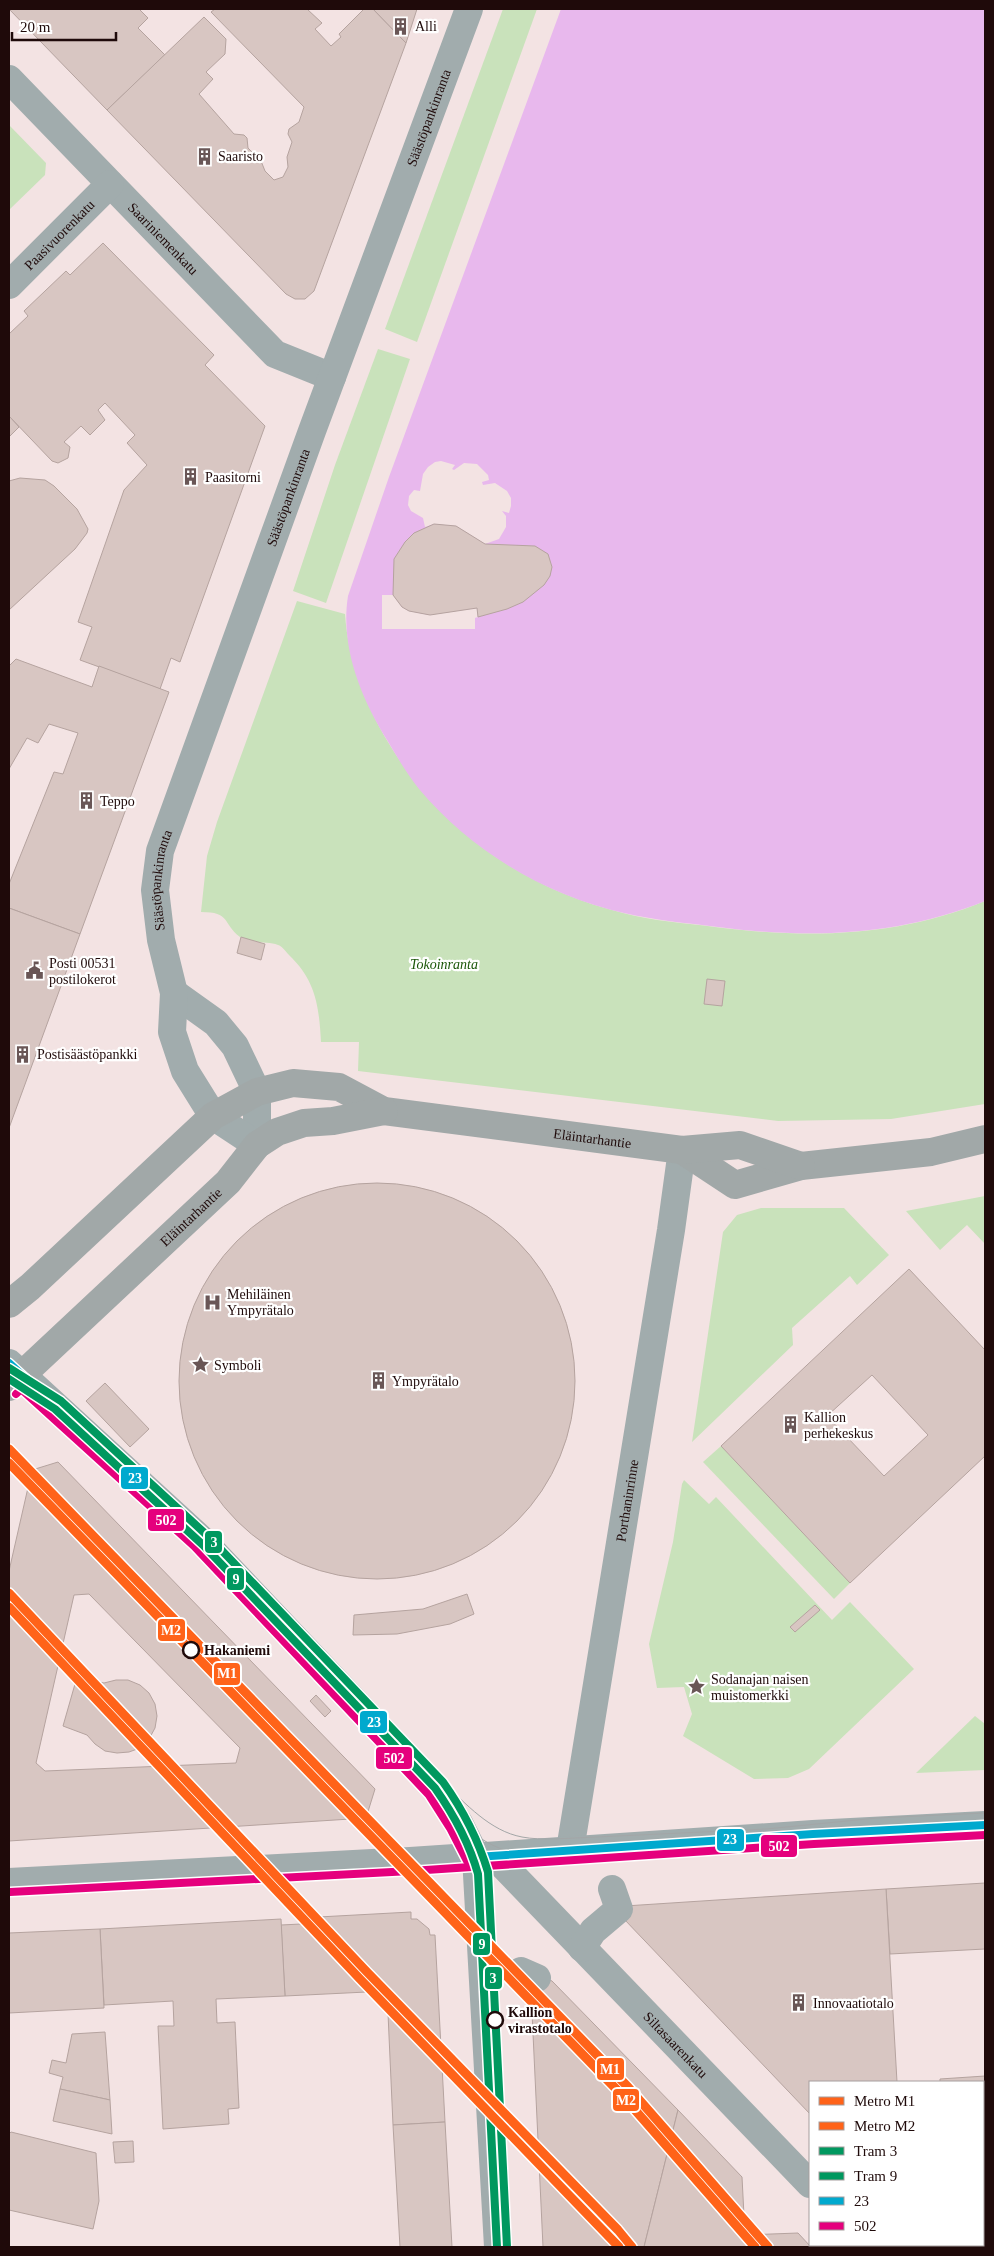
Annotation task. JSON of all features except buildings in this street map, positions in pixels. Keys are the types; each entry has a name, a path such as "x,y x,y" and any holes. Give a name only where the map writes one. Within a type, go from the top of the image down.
{"main road":[{"name":"Eläintarhantie","path":"9,1304 30,1287 213,1116 257,1092 293,1083 339,1087 384,1111"},
{"name":"Eläintarhantie","path":"13,1375 228,1182 257,1145 278,1132 304,1123 334,1121 384,1111 682,1150 740,1146 801,1166"},
{"name":"Eläintarhantie","path":"682,1150 735,1184 801,1166 931,1152 985,1139"}],"street":[{"name":"Säästöpankinranta","path":"257,1145 213,1116 185,1071 172,1032 174,993 161,940 155,899 160,851 332,377 469,9"},
{"name":"Saariniemenkatu","path":"9,79 275,354 332,377"},
{"name":"Paasivuorenkatu","path":"9,286 110,184"},
{"path":"174,993 216,1023 235,1046 257,1092 257,1145"},
{"name":"Porthaninrinne","path":"570,1850 671,1230 682,1150"},
{"path":"13,1375 201,1539 437,1789 459,1823 485,1857 498,2247"},
{"path":"9,1882 485,1857 570,1850 985,1825"},
{"name":"Siltasaarenkatu","path":"485,1857 541,1907 582,1948 809,2183"},
{"path":"582,1948 593,1931 619,1909 612,1889"}],"green space":[{"path":"503,9 537,9 417,342 385,329"},
{"path":"9,125 46,163 45,175 9,210"},
{"path":"378,349 410,359 326,603 293,591 335,465"},
{"name":"Tokoinranta","path":"297,601 345,614 354,664 372,712 388,742 409,774 433,802 488,852 519,872 552,889 623,913 669,922 750,931 818,934 886,928 919,922 985,901 985,1104 891,1119 778,1121 358,1071 359,1042 321,1042 317,1006 310,984 305,974 284,949 274,944 244,939 234,932 222,916 211,912 201,912 207,856 217,822"},
{"path":"985,1196 985,1244 967,1225 940,1250 906,1211"},
{"path":"761,1208 844,1208 889,1255 857,1285 850,1276 792,1328 793,1345 692,1442 723,1232 737,1215"},
{"path":"721,1446 850,1583 834,1599 703,1462"},
{"path":"684,1480 709,1504 716,1497 832,1620 850,1602 914,1669 809,1769 788,1778 754,1779 683,1736 692,1714 684,1687 657,1688 649,1644 673,1542"},
{"path":"975,1716 985,1724 985,1770 916,1773"}],"shaded area":[{"path":"561,9 985,9 985,901 953,913 920,922 853,932 820,933 752,931 682,923 624,913 595,905 566,895 511,868 462,832 419,789 395,753 369,707 361,689 350,653 346,615 348,596 389,477"}],"pier":[{"path":"441,461 455,465 452,469 454,470 464,463 477,464 488,475 489,480 482,482 483,485 495,483 507,491 511,498 511,506 509,513 502,511 506,516 506,527 499,539 485,544 456,526 434,524 425,527 423,518 411,511 408,505 409,496 414,490 420,491 423,474 428,467 435,462"},
{"path":"382,595 393,595 402,607 409,611 429,615 477,608 478,617 475,618 475,629 382,629"}],"tram line":[{"name":"3","path":"9,1368 61,1401 210,1538 443,1782 457,1803 475,1836 488,1872 507,2247"},
{"name":"9","path":"9,1379 55,1409 203,1545 435,1788 455,1819 478,1874 497,2247"},
{"path":"408,1771 467,1829 495,1846 523,1855 554,1856 985,1834"},
{"path":"443,1782 489,1823 510,1834 538,1839 766,1829 877,1818 985,1813"}],"metro line":[{"name":"M1","path":"9,1449 628,2087 768,2247"},
{"name":"M2","path":"9,1463 621,2094 755,2247"},
{"name":"M1","path":"9,1593 367,1972 618,2230 632,2247"},
{"name":"M2","path":"9,1607 360,1979 619,2247"}],"transit line":[{"name":"23","path":"9,1363 201,1539 437,1789 459,1823 476,1857"},
{"name":"502","path":"16,1394 21,1389 194,1546 429,1795 450,1828 467,1861"},
{"name":"23","path":"476,1857 813,1834 985,1825"},
{"name":"502","path":"10,1892 411,1871 814,1844 985,1835"}],"place":[{"name":"Alli","path":"401,26"},
{"name":"Saaristo","path":"204,156"},
{"name":"Paasitorni","path":"191,477"},
{"name":"Teppo","path":"86,801"},
{"name":"Posti 00531 postilokerot","path":"35,971"},
{"name":"Postisäästöpankki","path":"23,1054"},
{"name":"Mehiläinen Ympyrätalo","path":"213,1302"},
{"name":"Symboli","path":"200,1365"},
{"name":"Ympyrätalo","path":"378,1381"},
{"name":"Kallion perhekeskus","path":"790,1425"},
{"name":"Hakaniemi","path":"191,1650"},
{"name":"Sodanajan naisen muistomerkki","path":"697,1687"},
{"name":"Innovaatiotalo","path":"799,2003"},
{"name":"Kallion virastotalo","path":"495,2020"}]}
